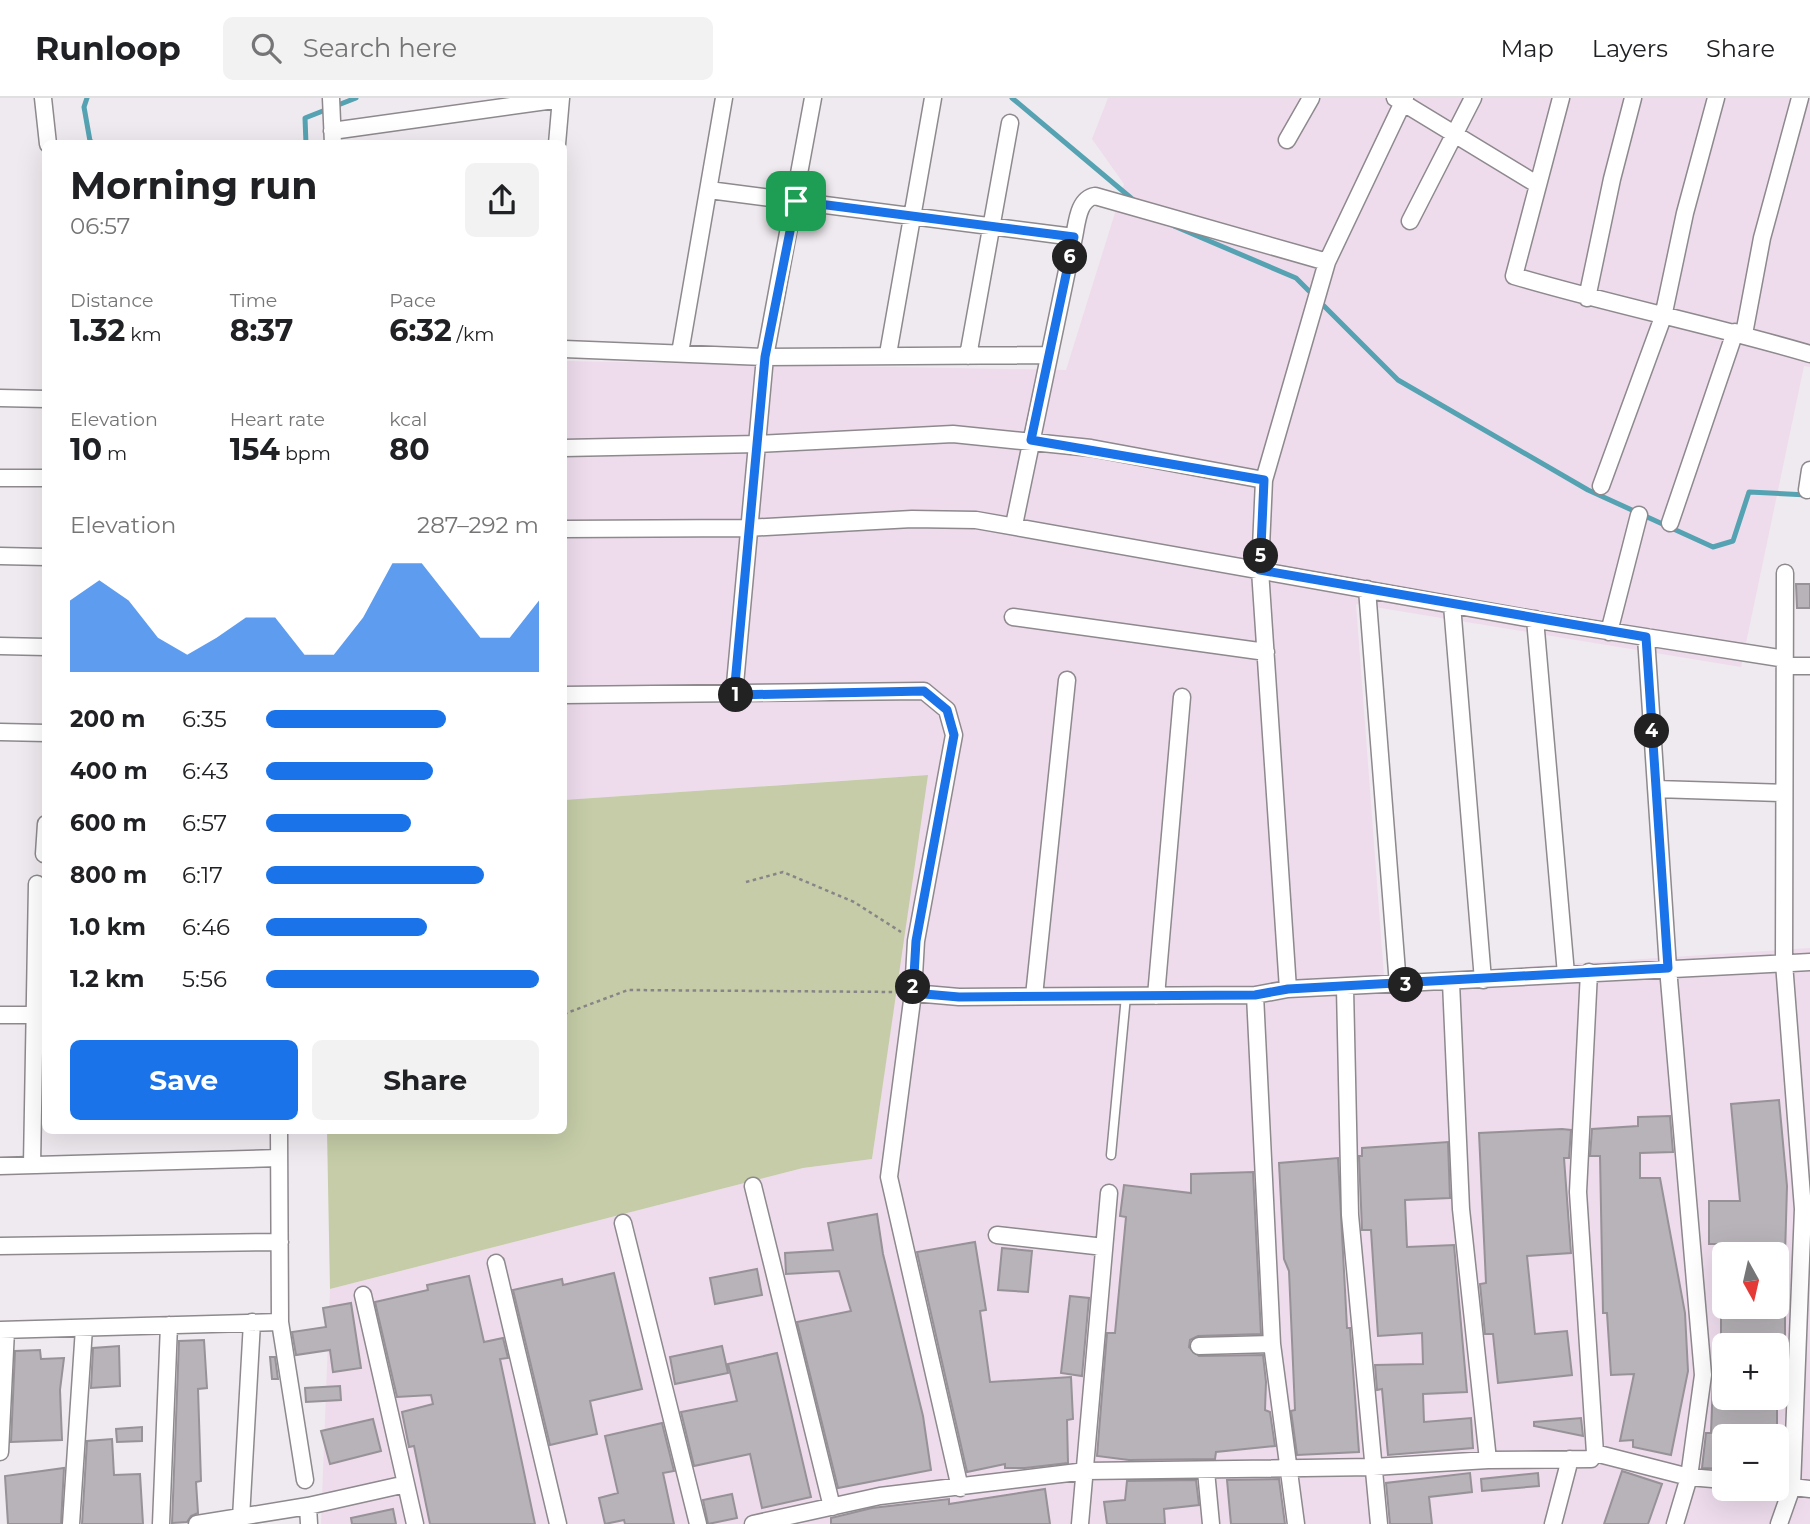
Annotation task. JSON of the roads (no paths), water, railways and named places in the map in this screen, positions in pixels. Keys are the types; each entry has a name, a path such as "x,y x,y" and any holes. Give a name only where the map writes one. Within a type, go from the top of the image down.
{"street":[{"path":"43,98 48,140"},
{"path":"331,98 332,132 561,99 557,140"},
{"path":"680,353 724,98"},
{"path":"734,695 747,528 765,357 813,98"},
{"path":"888,354 933,98"},
{"path":"1287,140 1311,98"},
{"path":"1410,221 1474,98"},
{"path":"1561,98 1514,276 1587,298 1739,333 1810,354"},
{"path":"1587,298 1612,179 1633,98"},
{"path":"1601,486 1663,317 1685,213 1716,98"},
{"path":"1670,523 1739,333 1800,98"},
{"path":"1288,989 1260,570 1264,480 1315,300 1327,262 1401,99 1538,185"},
{"path":"968,356 1010,123"},
{"path":"709,190 1074,237"},
{"path":"1014,525 1074,237 1082,205 1088,198 1095,196 1131,205 1327,262"},
{"path":"567,349 765,357 888,354 1049,355"},
{"path":"0,398 42,399"},
{"path":"567,448 758,443 935,433 1031,440 1264,480"},
{"path":"1807,490 1810,470"},
{"path":"0,478 42,478"},
{"path":"1609,632 1639,515"},
{"path":"567,529 747,528 912,519 976,520 1535,620 1810,666"},
{"path":"0,556 42,557"},
{"path":"1785,573 1784,963 1802,1209 1788,1424"},
{"path":"1367,589 1398,985"},
{"path":"1452,605 1483,980"},
{"path":"1013,617 1266,652"},
{"path":"1535,620 1566,974"},
{"path":"1646,637 1668,968 1703,1375 1689,1477 1675,1524"},
{"path":"0,646 42,647"},
{"path":"1034,996 1067,680"},
{"path":"567,695 924,691 947,710 954,735 916,941 913,993 889,1177 960,1488"},
{"path":"1156,996 1182,697"},
{"path":"0,732 42,733"},
{"path":"1656,789 1784,793"},
{"path":"32,1165 37,884"},
{"path":"913,993 959,997 1255,995 1288,989 1810,962"},
{"path":"753,1524 880,1496 1086,1471 1206,1471 1289,1466 1373,1467 1488,1460 1591,1459 1595,1453 1578,1192 1589,972"},
{"path":"1451,982 1461,1209 1488,1460"},
{"path":"1345,988 1350,1214 1379,1524"},
{"path":"1255,995 1272,1344 1296,1524"},
{"path":"0,1015 34,1015"},
{"path":"279,1134 280,1322 304,1480"},
{"path":"0,1166 279,1158"},
{"path":"753,1186 832,1507"},
{"path":"1080,1524 1109,1193"},
{"path":"623,1223 698,1524"},
{"path":"997,1235 1104,1247"},
{"path":"0,1246 280,1242"},
{"path":"496,1263 558,1524"},
{"path":"363,1296 415,1524"},
{"path":"241,1518 252,1322"},
{"path":"0,1452 3,1330 280,1322"},
{"path":"161,1524 169,1325"},
{"path":"71,1524 84,1328"},
{"path":"1199,1346 1272,1344"},
{"path":"1595,1453 1689,1477 1712,1479"},
{"path":"1553,1524 1570,1459"},
{"path":"1206,1471 1211,1524"},
{"path":"197,1524 308,1506 406,1484"},
{"path":"1789,1487 1810,1489"},
{"path":"1779,1524 1782,1501"},
{"path":"308,1506 309,1524"}],"lane":[{"path":"1111,1155 1126,996"}],"waterway":[{"path":"87,98 84,107 90,140"},
{"path":"306,140 305,118 356,98"},
{"path":"1012,98 1137,203"},
{"path":"1174,226 1296,278 1398,380 1588,490 1713,547 1733,541 1749,492 1807,495"}]}
